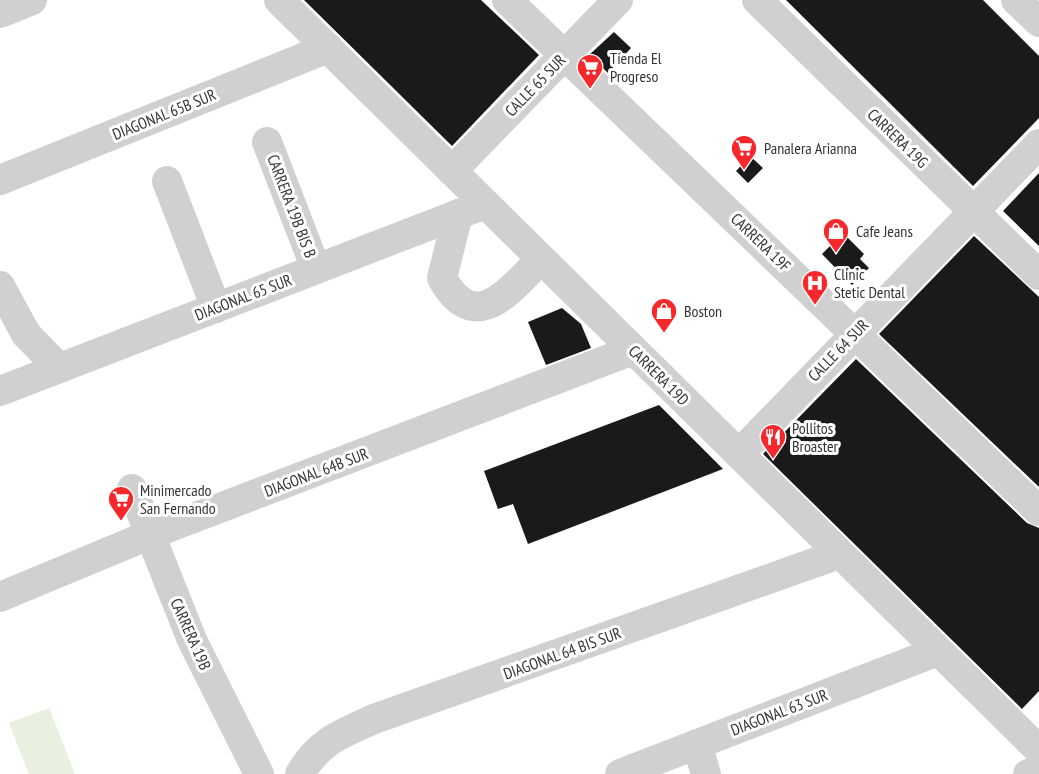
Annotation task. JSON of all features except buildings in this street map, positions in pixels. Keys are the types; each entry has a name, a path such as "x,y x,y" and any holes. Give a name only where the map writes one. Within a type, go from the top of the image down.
{"street":[{"path":"0,13 32,0"},
{"name":"CARRERA 19D","path":"279,0 938,651 1034,737"},
{"name":"CARRERA 19F","path":"507,0 855,331 1039,511"},
{"name":"CALLE 65 SUR","path":"452,171 618,0"},
{"name":"CARRERA 19G","path":"757,0 1039,275"},
{"path":"1016,0 1039,22"},
{"name":"DIAGONAL 65B SUR","path":"0,180 328,48"},
{"name":"CARRERA 19B BIS B","path":"267,142 316,269"},
{"name":"CALLE 64 SUR","path":"738,454 1039,144"},
{"path":"167,181 216,308"},
{"name":"DIAGONAL 65 SUR","path":"0,391 485,204"},
{"path":"458,214 442,278 452,293 466,304 481,308 498,301 541,259"},
{"path":"0,286 26,334 59,368"},
{"name":"DIAGONAL 64B SUR","path":"0,597 149,535 633,350"},
{"name":"CARRERA 19B","path":"132,489 192,640 259,774"},
{"name":"DIAGONAL 64 BIS SUR","path":"300,774 312,754 322,745 374,719 839,554"},
{"name":"DIAGONAL 63 SUR","path":"620,774 938,651"},
{"path":"697,744 706,774"},
{"path":"1028,774 1039,770"}],"green space":[{"path":"49,708 75,774 29,774 9,723"}],"place":[{"name":"Tienda El Progreso","path":"590,90"},
{"name":"Panalera Arianna","path":"744,171"},
{"name":"Cafe Jeans","path":"836,254"},
{"name":"Clinic Stetic Dental","path":"815,306"},
{"name":"Boston","path":"664,334"},
{"name":"Pollitos Broaster","path":"773,460"},
{"name":"Minimercado San Fernando","path":"121,522"}]}
